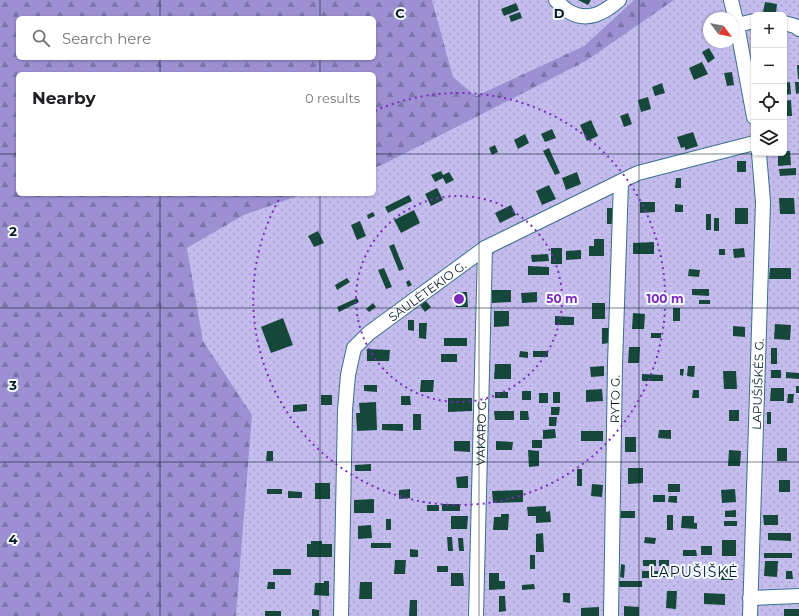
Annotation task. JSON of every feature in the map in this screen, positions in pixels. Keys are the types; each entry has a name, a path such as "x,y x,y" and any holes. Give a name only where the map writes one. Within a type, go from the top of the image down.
{"street":[{"path":"556,0 567,11 578,16 589,17 600,13 619,0"},
{"path":"731,0 733,12"},
{"path":"739,24 751,22"},
{"path":"787,25 795,26 799,29"},
{"path":"739,40 751,102"},
{"name":"SAULĖTEKIO G.","path":"341,616 345,410 348,375 354,348 369,334 485,248 638,173 751,144"},
{"name":"LAPUŠIŠKĖS G.","path":"750,616 763,202 759,156"},
{"name":"RYTO G.","path":"611,616 615,372 621,182"},
{"name":"VAKARO G.","path":"476,616 485,248"},
{"path":"750,598 799,596"}],"shaded area":[{"path":"432,0 634,0 584,46 476,96 453,77"},
{"path":"674,0 799,0 799,616 236,616 252,415 203,341 187,248 244,215 297,196 376,196 376,167 586,61"}],"green space":[{"path":"0,0 432,0 453,77 476,96 584,46 634,0 674,0 586,61 376,167 376,72 16,72 16,196 297,196 244,215 187,248 203,341 252,415 236,616 0,616"}],"building":[{"path":"578,0 591,0 588,5"},
{"path":"765,2 777,4 776,12 763,12"},
{"path":"516,3 519,10 504,16 501,9"},
{"path":"520,12 522,18 511,22 509,16"},
{"path":"709,48 715,58 708,63 702,52"},
{"path":"702,62 708,74 694,80 689,68"},
{"path":"797,65 799,65 799,79 798,79"},
{"path":"732,72 734,85 727,86 724,73"},
{"path":"787,82 790,82 791,94 787,95"},
{"path":"795,82 799,82 799,93 796,94"},
{"path":"662,83 665,93 655,96 652,87"},
{"path":"648,97 651,109 641,112 638,100"},
{"path":"791,100 792,116 787,116 787,101"},
{"path":"628,113 632,124 624,127 620,116"},
{"path":"591,120 598,136 587,141 580,125"},
{"path":"552,129 556,138 545,142 541,134"},
{"path":"693,132 698,146 685,150 685,147 681,148 677,137"},
{"path":"525,134 529,143 518,149 514,140"},
{"path":"495,145 498,152 492,155 489,148"},
{"path":"549,148 560,173 555,175 543,151"},
{"path":"787,151 790,151 791,165 778,166 778,156 787,156"},
{"path":"737,161 746,161 746,172 737,172"},
{"path":"796,168 796,175 780,176 779,169"},
{"path":"441,171 443,175 449,172 454,180 446,184 443,178 435,182 431,175"},
{"path":"577,172 581,184 566,190 562,178"},
{"path":"676,178 681,178 681,188 675,188"},
{"path":"549,185 556,199 542,205 536,191"},
{"path":"437,188 443,200 431,206 425,194"},
{"path":"409,195 412,201 388,213 385,207"},
{"path":"779,198 794,198 795,214 780,214"},
{"path":"640,202 655,202 655,212 640,213"},
{"path":"675,204 683,205 683,212 675,212"},
{"path":"511,205 516,215 500,223 495,213"},
{"path":"607,208 612,208 613,224 607,224"},
{"path":"735,208 748,208 748,224 735,224"},
{"path":"414,210 420,223 401,233 394,220"},
{"path":"373,212 375,216 368,219 367,215"},
{"path":"706,214 711,214 711,230 706,230"},
{"path":"714,218 719,218 719,231 714,231"},
{"path":"360,221 366,236 357,240 351,225"},
{"path":"318,231 324,243 314,247 308,236"},
{"path":"594,239 604,239 604,256 589,256 589,246 594,246"},
{"path":"654,242 654,254 633,254 633,243"},
{"path":"394,244 404,269 399,271 389,246"},
{"path":"551,248 562,248 562,264 551,264"},
{"path":"744,248 745,257 734,258 733,249"},
{"path":"719,249 725,249 725,255 719,255"},
{"path":"581,250 581,259 566,260 566,251"},
{"path":"548,254 549,261 532,262 531,255"},
{"path":"528,266 549,267 549,275 528,275"},
{"path":"384,268 392,287 386,289 378,270"},
{"path":"770,268 791,268 791,279 769,279"},
{"path":"689,269 700,270 699,277 688,276"},
{"path":"347,278 350,282 337,290 335,285"},
{"path":"409,280 412,285 408,287 406,282"},
{"path":"692,289 709,289 709,296 692,295"},
{"path":"492,290 511,290 511,302 492,303"},
{"path":"455,292 467,292 468,307 456,307"},
{"path":"537,292 537,302 522,303 521,293"},
{"path":"357,298 359,302 339,312 337,307"},
{"path":"699,300 710,300 710,304 699,304"},
{"path":"426,301 431,307 425,312 420,305"},
{"path":"373,303 376,307 369,312 366,309"},
{"path":"592,303 605,303 605,319 592,319"},
{"path":"673,308 680,308 680,321 673,321"},
{"path":"494,311 509,311 509,326 494,327"},
{"path":"633,313 645,314 644,329 632,329"},
{"path":"555,316 574,317 574,325 555,325"},
{"path":"283,318 293,345 271,353 261,327"},
{"path":"408,320 414,320 414,331 408,330"},
{"path":"419,323 427,323 426,339 419,338"},
{"path":"775,324 791,325 790,340 774,339"},
{"path":"733,326 745,327 745,337 733,336"},
{"path":"602,328 609,328 609,343 602,344"},
{"path":"651,333 661,333 661,338 651,338"},
{"path":"444,338 467,338 467,346 444,346"},
{"path":"629,347 640,347 639,363 628,363"},
{"path":"771,348 777,348 777,364 771,364"},
{"path":"367,349 390,350 389,361 367,361"},
{"path":"520,351 528,352 528,358 519,357"},
{"path":"533,351 548,351 548,357 533,357"},
{"path":"441,354 457,354 457,362 441,362"},
{"path":"495,364 511,364 511,379 494,379"},
{"path":"604,366 604,376 591,377 590,367"},
{"path":"688,366 695,366 694,377 687,376"},
{"path":"680,369 684,369 683,376 680,375"},
{"path":"771,370 781,370 781,378 771,378"},
{"path":"723,371 736,371 737,389 724,389"},
{"path":"786,372 799,373 799,379 786,378"},
{"path":"642,374 663,375 663,381 642,381"},
{"path":"421,380 434,380 433,392 420,392"},
{"path":"364,385 377,385 377,392 364,391"},
{"path":"796,386 799,386 799,393 796,393"},
{"path":"771,388 784,388 784,401 770,401"},
{"path":"602,389 603,401 586,402 586,390"},
{"path":"693,390 699,390 699,398 692,398"},
{"path":"522,391 531,391 531,400 522,400"},
{"path":"495,392 508,392 508,398 495,398"},
{"path":"553,392 560,392 560,403 553,403"},
{"path":"539,393 548,393 548,403 539,403"},
{"path":"788,394 794,394 793,403 787,403"},
{"path":"321,395 332,395 332,405 321,405"},
{"path":"401,396 410,396 411,405 401,405"},
{"path":"448,398 472,398 472,411 448,412"},
{"path":"376,402 377,430 357,431 356,413 360,413 359,403"},
{"path":"307,404 307,411 293,412 293,405"},
{"path":"551,407 560,407 559,415 551,415"},
{"path":"729,410 739,410 739,421 729,421"},
{"path":"494,411 514,411 514,420 495,420"},
{"path":"520,411 528,411 529,420 520,420"},
{"path":"767,412 771,412 771,424 767,424"},
{"path":"413,414 421,414 421,430 413,430"},
{"path":"549,417 557,417 556,426 549,426"},
{"path":"382,424 403,424 403,431 382,430"},
{"path":"555,429 556,438 543,439 543,430"},
{"path":"659,430 671,430 671,439 658,438"},
{"path":"581,431 603,431 603,441 581,441"},
{"path":"625,437 636,437 636,452 625,452"},
{"path":"532,440 542,440 542,448 532,448"},
{"path":"454,441 470,441 470,452 454,451"},
{"path":"496,441 513,442 512,450 496,450"},
{"path":"777,448 787,448 787,461 777,461"},
{"path":"528,450 539,451 539,466 529,467"},
{"path":"729,450 741,451 740,466 728,466"},
{"path":"267,451 273,451 273,461 266,461"},
{"path":"371,464 371,471 355,471 355,465"},
{"path":"628,468 643,468 643,483 628,484"},
{"path":"577,469 582,469 582,486 577,486"},
{"path":"468,476 468,488 457,488 456,477"},
{"path":"779,480 790,480 790,492 779,492"},
{"path":"315,483 330,483 330,499 315,499"},
{"path":"592,484 603,485 602,497 591,496"},
{"path":"668,484 680,484 680,492 668,492"},
{"path":"267,489 282,489 282,494 267,494"},
{"path":"410,489 410,498 399,499 399,490"},
{"path":"735,489 736,502 722,503 721,490"},
{"path":"523,490 523,502 493,503 492,491"},
{"path":"288,491 302,492 302,498 288,498"},
{"path":"653,495 665,495 665,502 653,502"},
{"path":"669,496 677,496 677,503 668,502"},
{"path":"374,499 374,513 354,513 354,500"},
{"path":"442,504 460,504 460,511 442,511"},
{"path":"427,505 439,505 439,511 427,511"},
{"path":"546,506 546,512 550,511 551,522 536,523 536,516 528,516 527,507"},
{"path":"736,510 736,517 725,517 725,511"},
{"path":"621,511 635,511 635,518 620,518"},
{"path":"501,514 509,514 508,530 493,530 494,517 501,517"},
{"path":"667,515 673,515 673,530 667,530"},
{"path":"763,515 778,515 778,525 764,525"},
{"path":"451,516 468,516 467,529 451,529"},
{"path":"682,516 694,516 694,523 697,523 697,529 681,528"},
{"path":"386,519 391,519 391,530 386,530"},
{"path":"724,521 737,521 737,526 724,526"},
{"path":"371,525 372,538 358,539 358,526"},
{"path":"543,533 544,552 536,552 536,534"},
{"path":"768,533 791,533 791,541 768,540"},
{"path":"447,537 452,537 453,551 448,551"},
{"path":"645,537 656,538 655,544 644,543"},
{"path":"458,538 463,538 464,551 459,551"},
{"path":"722,540 736,540 736,556 722,556"},
{"path":"311,541 322,541 322,544 332,544 332,557 307,557 307,544 311,544"},
{"path":"371,543 391,543 391,548 371,548"},
{"path":"701,546 712,546 712,555 701,555"},
{"path":"410,549 418,550 418,557 410,557"},
{"path":"683,550 696,550 697,556 683,556"},
{"path":"764,553 792,553 792,558 764,558"},
{"path":"530,555 535,555 535,569 530,569"},
{"path":"395,560 406,560 405,574 394,574"},
{"path":"643,560 656,560 656,566 643,566"},
{"path":"659,560 669,560 669,566 659,566"},
{"path":"765,561 778,561 777,577 764,576"},
{"path":"621,564 625,565 624,578 620,577"},
{"path":"437,566 448,566 448,572 437,572"},
{"path":"721,568 733,568 733,580 721,580"},
{"path":"273,569 291,569 291,575 273,575"},
{"path":"642,571 658,571 658,578 642,578"},
{"path":"663,571 675,572 675,578 663,577"},
{"path":"786,571 792,571 793,579 786,579"},
{"path":"451,573 463,573 464,586 451,586"},
{"path":"489,573 499,573 499,581 505,581 505,589 489,590"},
{"path":"324,581 329,581 329,596 314,595 315,583 324,583"},
{"path":"619,581 642,581 642,587 619,587"},
{"path":"268,582 275,582 275,589 267,589"},
{"path":"360,582 372,582 372,599 359,599"},
{"path":"534,584 535,589 522,590 522,585"},
{"path":"667,591 677,591 676,609 666,608"},
{"path":"563,593 570,593 570,603 563,602"},
{"path":"704,593 725,594 725,605 704,604"},
{"path":"499,596 505,596 506,611 499,612"},
{"path":"410,600 417,600 417,616 409,616"},
{"path":"624,606 639,607 639,616 624,616"},
{"path":"599,607 599,616 581,616 581,608"},
{"path":"312,609 319,610 319,616 312,616"},
{"path":"784,609 799,609 799,616 784,616"},
{"path":"265,611 281,611 281,616 265,616"}],"district":[{"name":"LAPUŠIŠKĖ","path":"694,572"}]}
